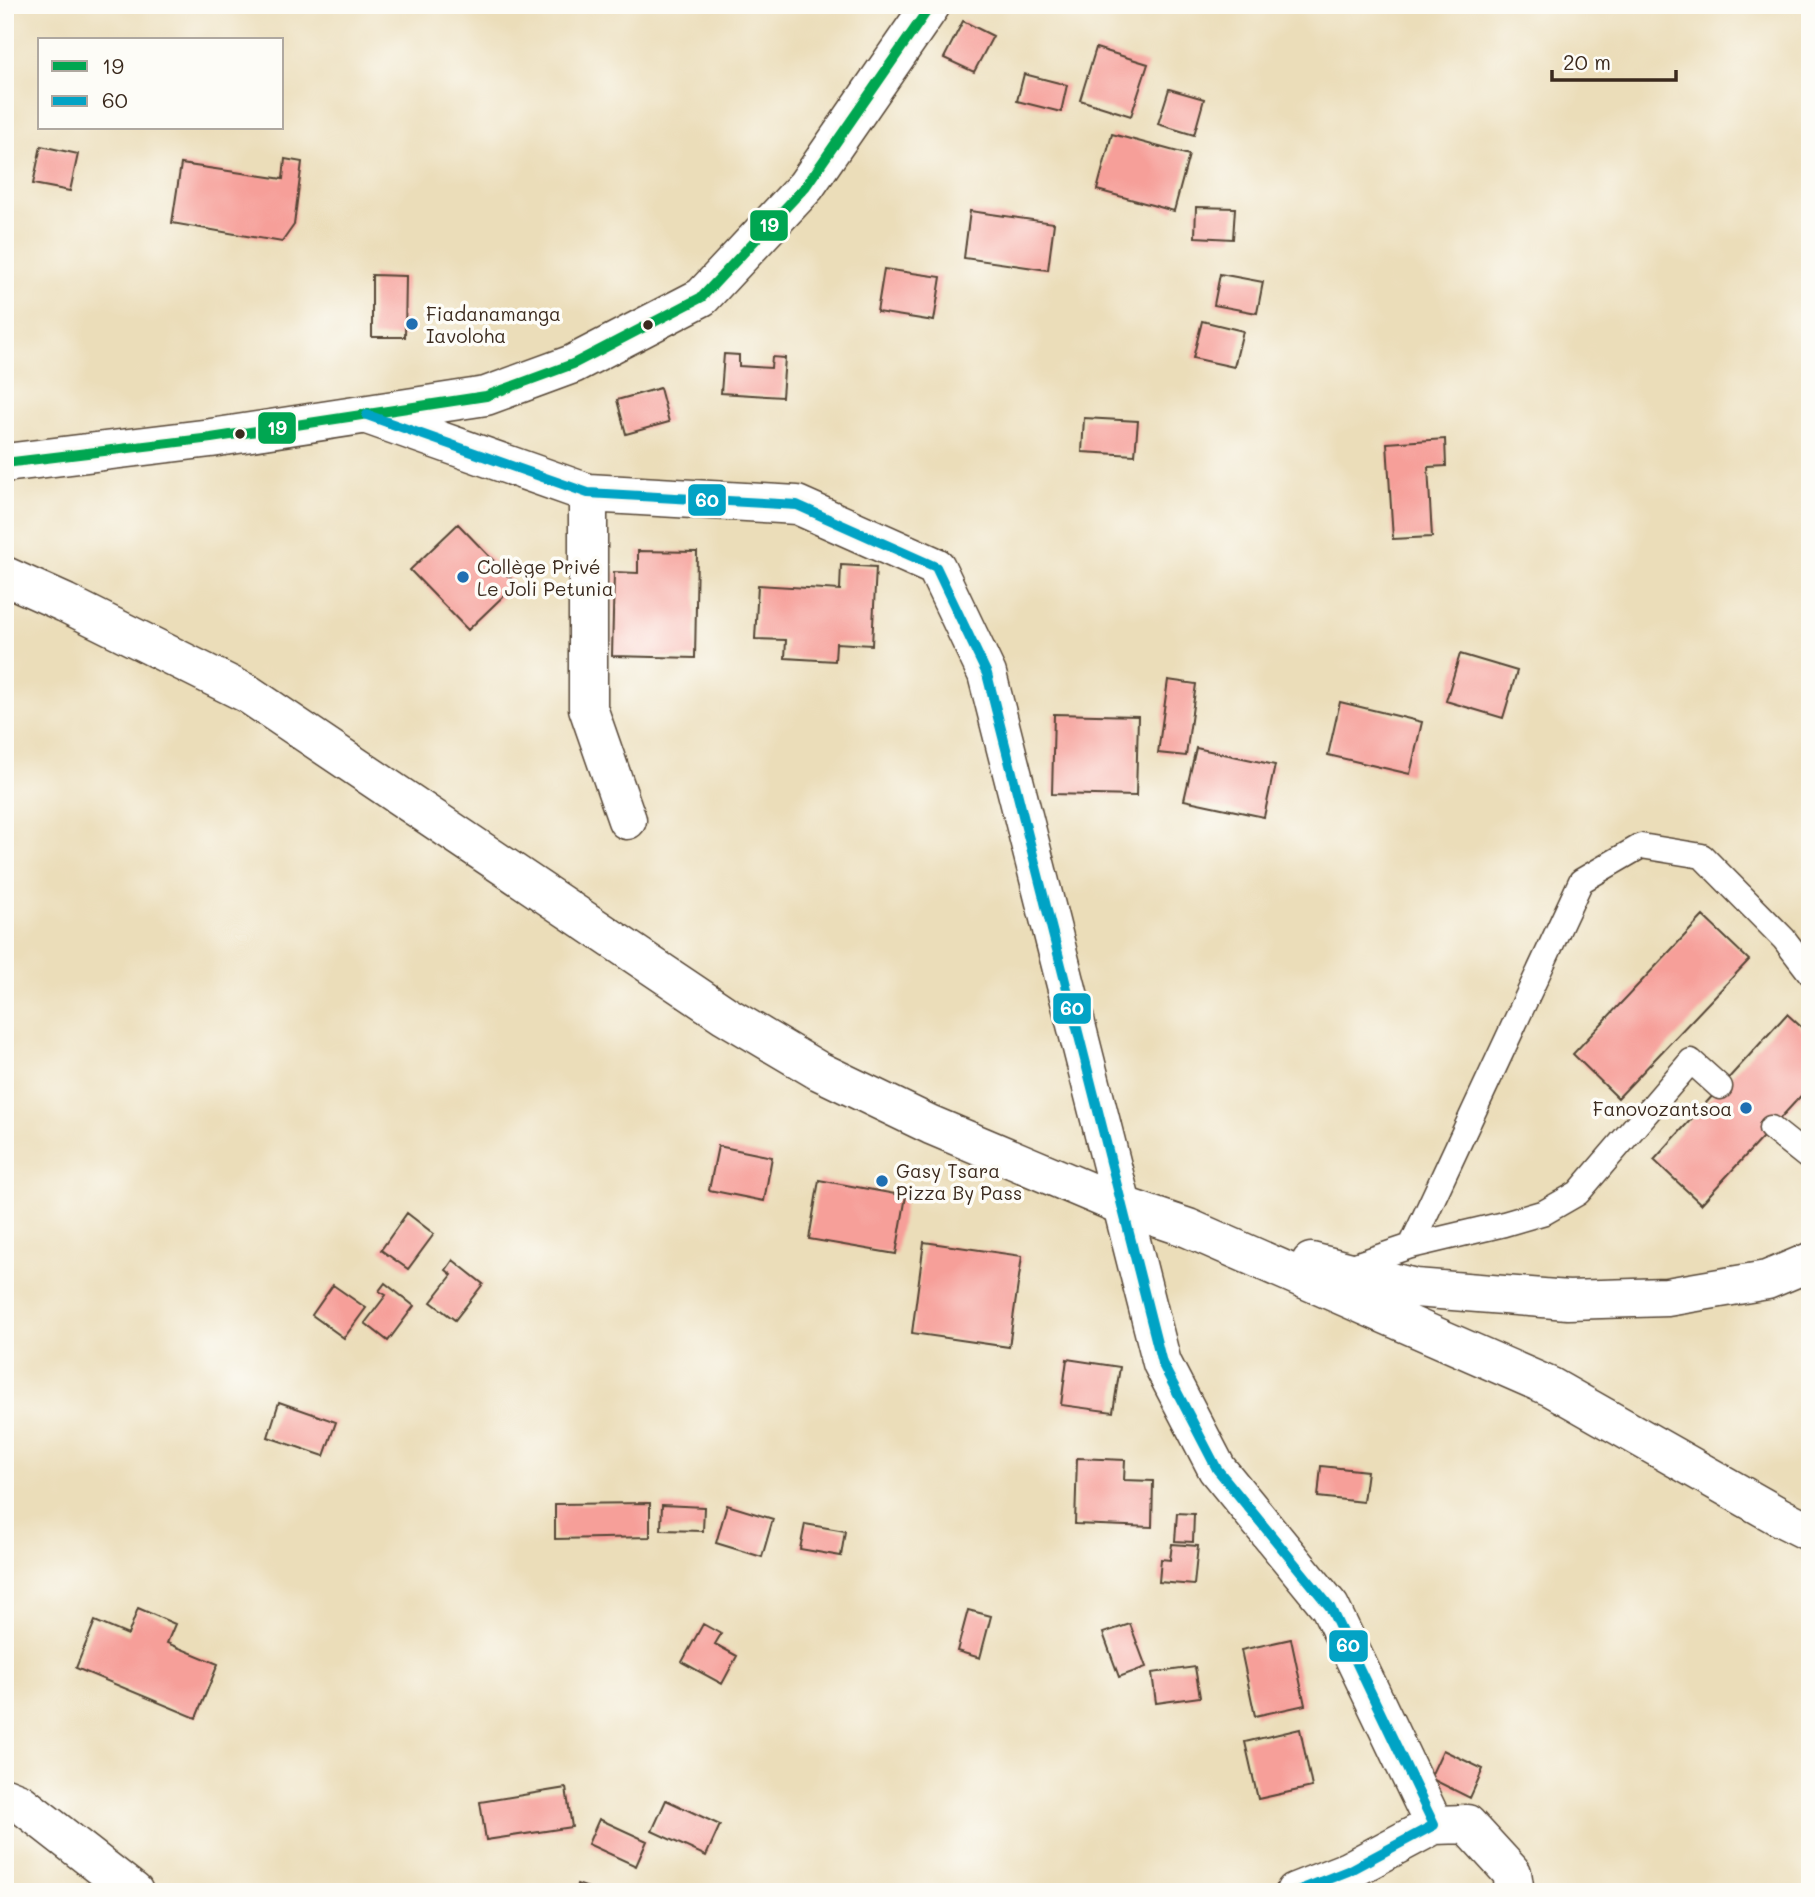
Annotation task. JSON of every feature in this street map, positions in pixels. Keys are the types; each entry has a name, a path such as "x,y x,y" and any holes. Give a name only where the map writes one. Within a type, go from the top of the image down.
{"street":[{"path":"5,463 211,438 486,396 573,364 702,297 806,186 930,5"},
{"path":"367,415 588,493 797,505 936,567 987,674 1162,1363 1217,1469 1330,1607 1434,1825"},
{"path":"588,493 588,708 627,820"},
{"path":"5,576 248,694 725,1015 819,1071 930,1125 1123,1206 1188,1228 1415,1288 1568,1300 1667,1297 1767,1280 1810,1262"},
{"path":"1188,1228 1551,1387 1810,1532"},
{"path":"5,1797 20,1802 134,1892"},
{"path":"1295,1892 1348,1871 1434,1825 1467,1824 1512,1873 1515,1892"}],"lane":[{"path":"1411,1246 1581,881 1641,846 1702,856 1784,939 1810,973"},
{"path":"1340,1270 1411,1246 1545,1212 1578,1194 1690,1061 1720,1087"},
{"path":"1771,1128 1810,1159"}],"building":[{"path":"963,21 993,36 974,72 944,58"},
{"path":"1096,48 1148,64 1131,116 1080,100"},
{"path":"1024,74 1067,85 1061,112 1017,101"},
{"path":"1169,89 1204,99 1194,135 1158,124"},
{"path":"1112,134 1189,155 1174,211 1097,190"},
{"path":"41,146 78,154 70,191 33,184"},
{"path":"285,159 302,162 294,225 282,242 172,223 181,164 283,179"},
{"path":"1196,207 1235,208 1233,239 1195,237"},
{"path":"970,211 1054,223 1048,270 964,258"},
{"path":"884,269 941,277 934,321 877,312"},
{"path":"1220,274 1263,282 1257,313 1214,305"},
{"path":"372,275 406,276 405,337 372,337"},
{"path":"1202,321 1243,331 1234,367 1193,358"},
{"path":"724,354 739,355 739,366 771,368 772,357 785,358 782,397 721,393"},
{"path":"660,388 669,422 626,434 617,400"},
{"path":"1084,418 1138,421 1135,455 1082,452"},
{"path":"1445,439 1446,466 1428,467 1432,537 1393,539 1387,443"},
{"name":"Collège Privé Le Joli Petunia","path":"458,524 516,584 468,630 410,570"},
{"path":"638,551 697,552 695,658 612,656 614,572 638,573"},
{"path":"841,565 876,567 872,645 836,643 835,661 785,658 786,640 755,639 758,585 840,590"},
{"path":"1460,654 1517,671 1503,718 1446,701"},
{"path":"1168,680 1196,684 1186,756 1158,753"},
{"path":"1340,702 1422,722 1410,774 1328,755"},
{"path":"1054,714 1138,716 1136,796 1052,794"},
{"path":"1196,748 1275,765 1264,817 1184,800"},
{"path":"1703,916 1749,960 1618,1098 1573,1054"},
{"name":"Fanovozantsoa","path":"1787,1014 1810,1035 1810,1086 1701,1204 1654,1160"},
{"path":"718,1146 772,1157 764,1201 709,1190"},
{"path":"819,1180 906,1196 896,1254 809,1239"},
{"path":"407,1213 434,1234 408,1269 381,1250"},
{"path":"924,1242 1022,1256 1009,1347 912,1333"},
{"path":"453,1260 483,1284 455,1320 431,1302 452,1275 446,1270"},
{"path":"385,1283 414,1306 388,1341 365,1323 386,1295 379,1291"},
{"path":"333,1285 366,1308 344,1338 312,1315"},
{"path":"1067,1359 1120,1367 1113,1412 1061,1405"},
{"path":"279,1402 336,1422 324,1456 268,1437"},
{"path":"1077,1458 1125,1460 1124,1480 1153,1481 1152,1527 1075,1524"},
{"path":"1321,1466 1367,1471 1363,1502 1318,1497"},
{"path":"650,1503 650,1537 555,1539 555,1504"},
{"path":"662,1505 704,1507 703,1531 661,1530"},
{"path":"727,1505 773,1519 762,1557 716,1543"},
{"path":"1177,1513 1194,1514 1193,1542 1175,1541"},
{"path":"805,1524 845,1531 841,1556 800,1549"},
{"path":"1172,1544 1198,1546 1194,1585 1159,1582 1161,1559 1170,1560"},
{"path":"138,1608 175,1624 167,1643 218,1664 196,1718 76,1668 95,1621 128,1635"},
{"path":"968,1610 991,1616 980,1658 957,1651"},
{"path":"703,1624 721,1634 715,1644 737,1656 722,1684 682,1662"},
{"path":"1130,1624 1146,1667 1119,1677 1103,1633"},
{"path":"1291,1639 1305,1705 1255,1716 1241,1650"},
{"path":"1195,1667 1200,1697 1156,1703 1152,1673"},
{"path":"1300,1729 1312,1787 1258,1799 1245,1742"},
{"path":"1443,1750 1483,1769 1470,1798 1430,1778"},
{"path":"566,1788 572,1827 486,1840 480,1802"},
{"path":"666,1800 720,1825 706,1856 652,1831"},
{"path":"599,1819 647,1841 636,1866 588,1844"},
{"path":"577,1884 597,1891 597,1892 575,1892"}],"transit line":[{"name":"19","path":"5,463 211,438 486,396 573,364 702,297 806,186 931,5"},
{"name":"60","path":"367,415 588,493 797,505 936,567 987,674 1162,1363 1217,1469 1330,1607 1434,1825 1348,1871 1295,1892"}],"place":[{"name":"Fiadanamanga Iavoloha","path":"412,324"},
{"name":"Collège Privé Le Joli Petunia","path":"463,577"},
{"name":"Fanovozantsoa","path":"1746,1108"},
{"name":"Gasy Tsara Pizza By Pass","path":"882,1181"}]}
